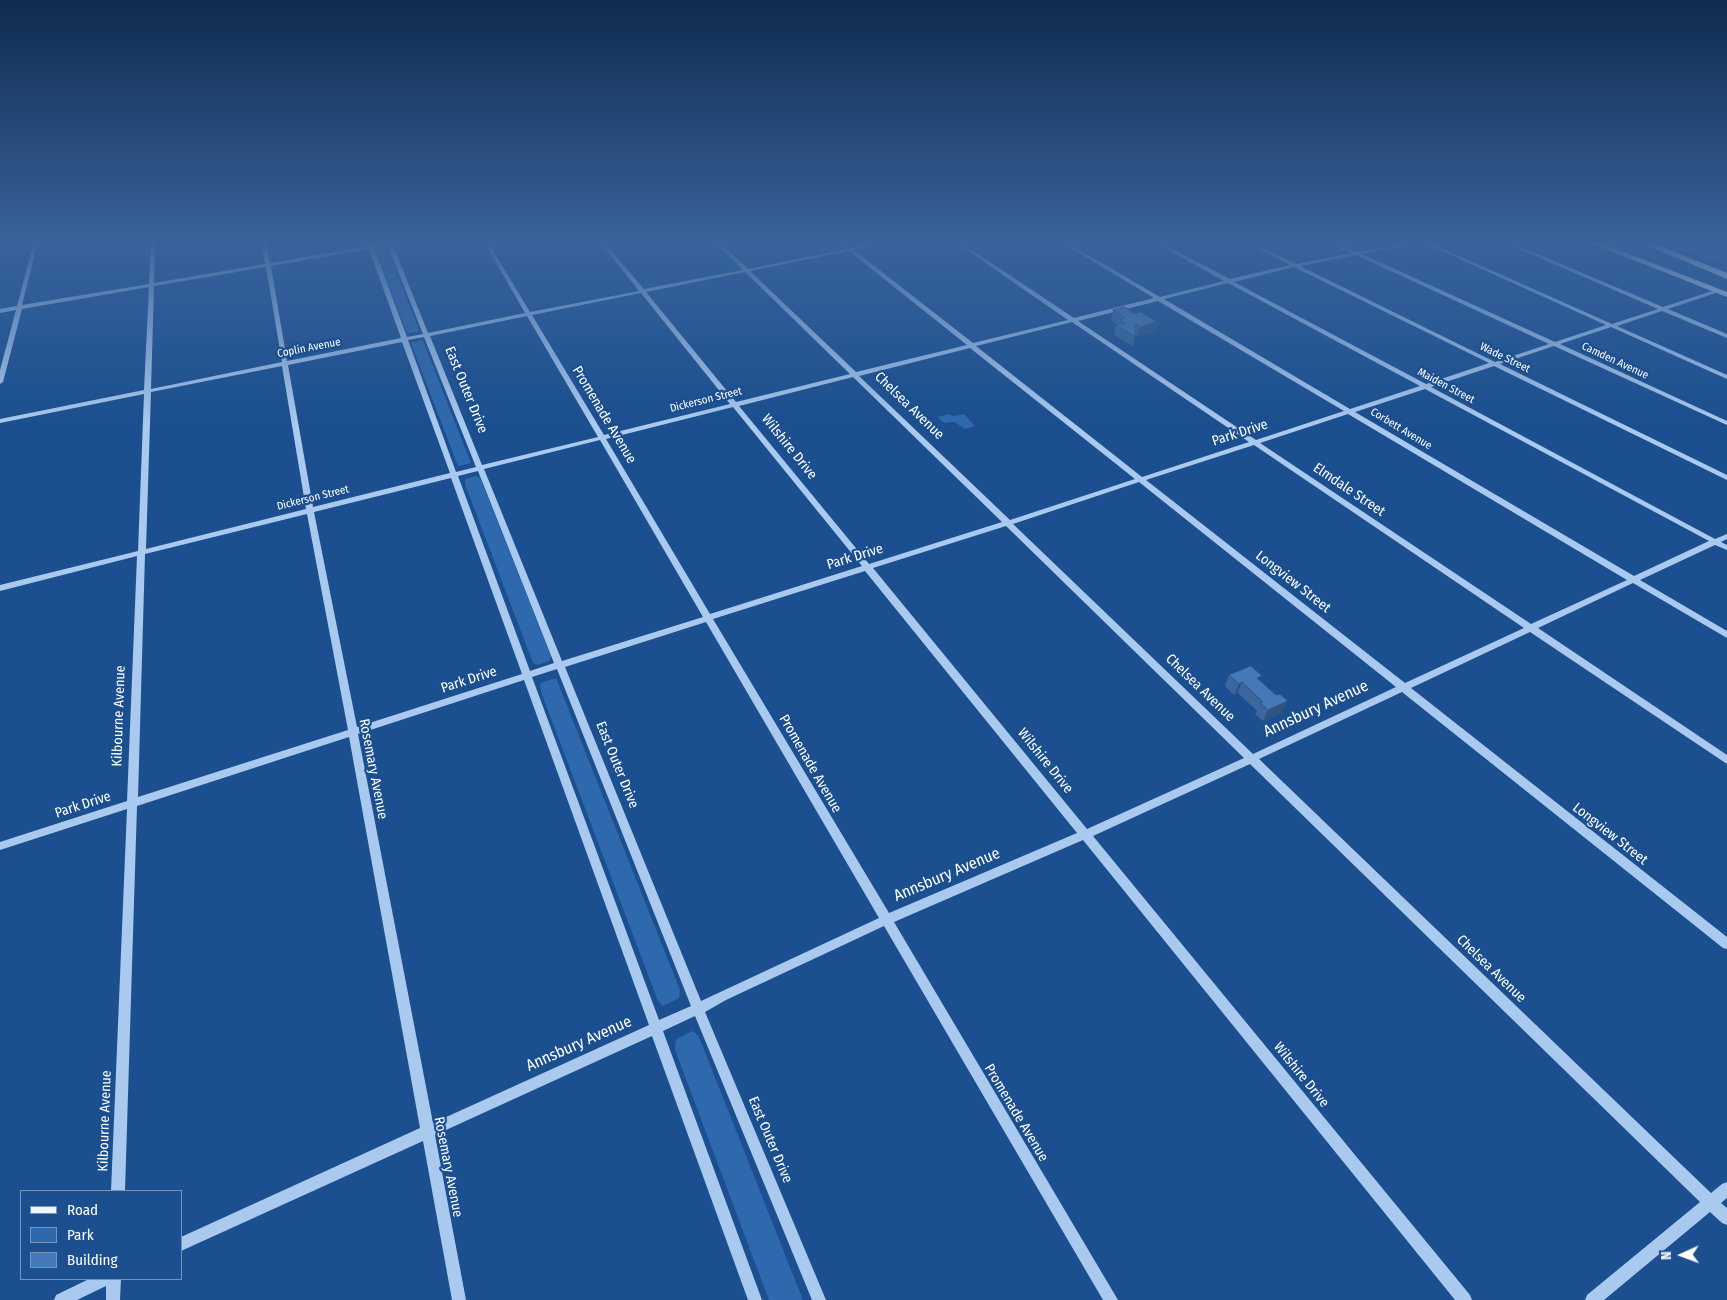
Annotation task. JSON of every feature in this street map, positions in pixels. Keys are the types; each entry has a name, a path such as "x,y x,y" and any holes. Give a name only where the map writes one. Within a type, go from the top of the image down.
{"street":[{"path":"0,382 20,303"},
{"path":"0,311 50,303"},
{"name":"Kilbourne Avenue","path":"118,1190 150,303"},
{"name":"Rosemary Avenue","path":"275,303 310,511 459,1300"},
{"path":"392,303 453,476 528,675 755,1300"},
{"name":"East Outer Drive","path":"413,303 698,1010 819,1300"},
{"name":"Promenade Avenue","path":"521,303 1111,1300"},
{"name":"Coplin Avenue","path":"0,421 584,303"},
{"name":"Wilshire Drive","path":"652,303 1465,1300"},
{"name":"Chelsea Avenue","path":"780,303 1727,1218"},
{"name":"Longview Street","path":"917,303 1727,944"},
{"name":"Elmdale Street","path":"1048,303 1727,760"},
{"name":"Dickerson Street","path":"0,588 1144,303"},
{"name":"Corbett Avenue","path":"1165,303 1727,635"},
{"name":"Maiden Street","path":"1270,303 1727,548"},
{"name":"Wade Street","path":"1370,303 1727,478"},
{"name":"Camden Avenue","path":"1464,303 1727,423"},
{"path":"1559,303 1727,378"},
{"path":"1649,303 1727,336"},
{"name":"Park Drive","path":"0,846 559,665 1008,523 1683,303"},
{"name":"Annsbury Avenue","path":"182,1244 698,1010 722,996 886,920 1252,759 1727,536"},
{"path":"1592,1300 1727,1189"},
{"path":"61,1300 103,1280"},
{"path":"114,1280 114,1300"}],"green space":[{"path":"396,303 408,303 419,330 418,332 407,333"},
{"path":"422,340 471,463 458,466 411,343"},
{"path":"949,414 954,416 964,414 975,426 965,429 955,422 944,423 937,417"},
{"path":"476,476 480,478 551,656 549,661 537,665 533,663 465,484 465,479"},
{"path":"556,678 680,990 679,998 663,1006 658,1001 541,692 540,683"},
{"path":"693,1031 699,1037 803,1300 769,1300 675,1050 676,1039"}],"building":[{"path":"1125,307 1135,314 1141,312 1157,322 1140,327 1135,324 1135,337 1116,325 1125,323 1120,320 1125,318 1113,310"},
{"path":"1251,666 1262,676 1257,678 1276,695 1280,694 1288,701 1268,710 1260,703 1263,702 1242,682 1239,684 1229,675"}]}
